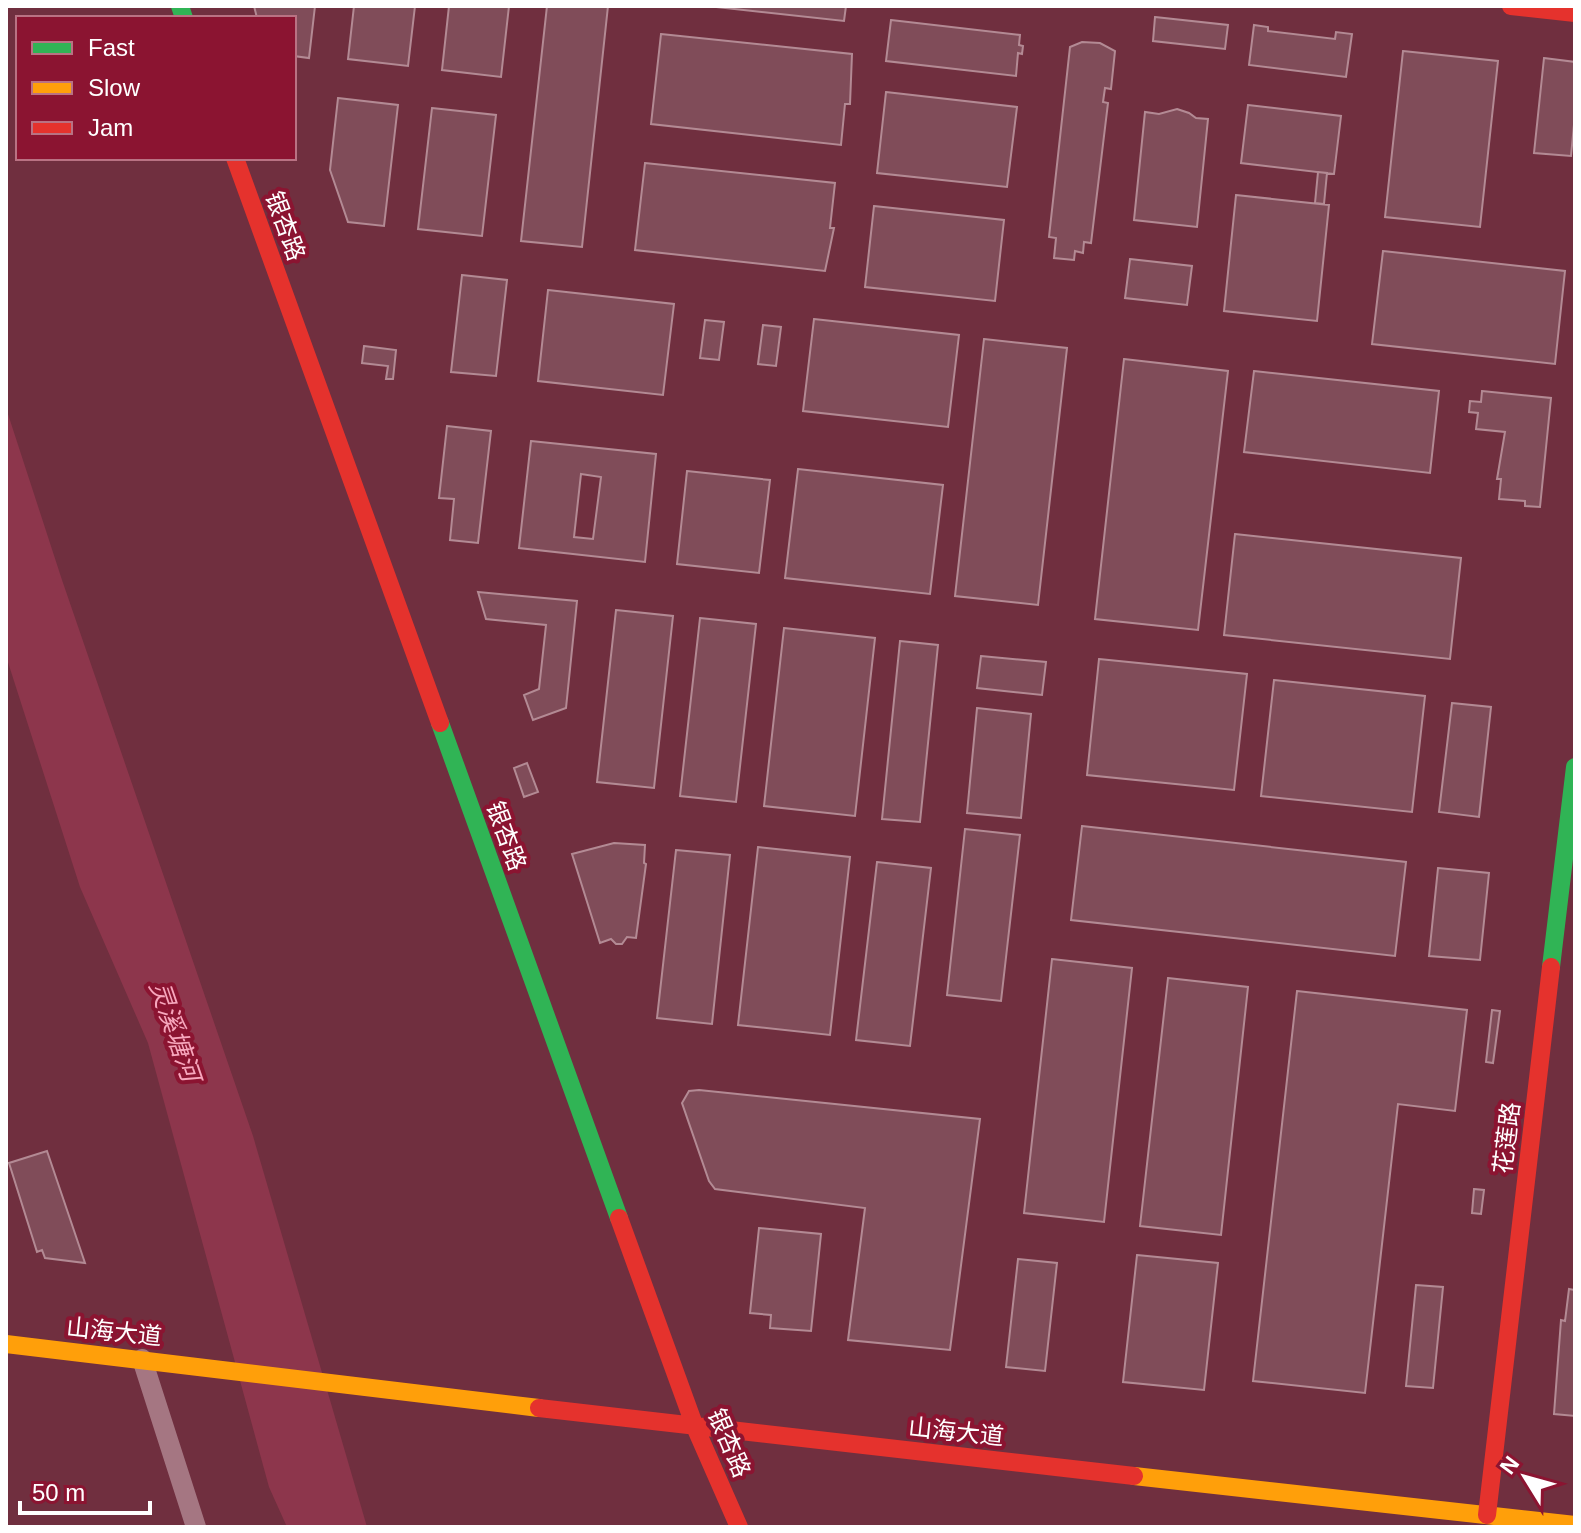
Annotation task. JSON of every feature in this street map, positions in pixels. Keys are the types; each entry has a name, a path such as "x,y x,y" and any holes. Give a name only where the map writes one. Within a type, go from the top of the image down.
{"street":[{"path":"1511,6 1575,13"},
{"name":"银杏路","path":"236,160 695,1427 739,1527"},
{"name":"花莲路","path":"1487,1515 1575,767"},
{"name":"山海大道","path":"6,1344 695,1427 1575,1525"},
{"path":"142,1359 196,1527"}],"water":[{"name":"灵溪塘河","path":"6,408 253,1136 367,1527 287,1527 269,1487 148,1043 80,887 6,656"}],"building":[{"path":"254,6 315,6 309,58 296,56 296,16 256,16"},
{"path":"354,6 415,6 408,66 348,59"},
{"path":"449,6 509,6 501,77 442,70"},
{"path":"547,6 608,6 582,247 521,241"},
{"path":"707,6 846,6 844,21"},
{"path":"1155,17 1228,25 1225,49 1153,41"},
{"path":"891,20 1020,35 1019,45 1023,46 1022,54 1018,53 1016,76 886,61"},
{"path":"1254,25 1268,27 1268,31 1335,39 1336,32 1352,34 1346,77 1249,65"},
{"path":"661,34 852,54 850,104 845,104 841,145 651,124"},
{"path":"1082,42 1100,43 1115,51 1111,89 1105,88 1103,102 1108,103 1091,243 1084,242 1083,253 1075,251 1074,260 1054,258 1056,238 1049,237 1070,47"},
{"path":"1403,51 1498,61 1480,227 1385,217"},
{"path":"1544,58 1575,62 1571,156 1534,153"},
{"path":"886,92 1017,107 1007,187 877,173"},
{"path":"338,98 398,105 384,226 348,222 330,170"},
{"path":"1248,105 1341,116 1334,174 1241,163"},
{"path":"432,108 496,115 482,236 418,229"},
{"path":"1177,109 1196,118 1208,119 1197,227 1134,220 1145,112 1159,114"},
{"path":"645,163 835,183 830,228 834,228 825,271 635,250"},
{"path":"1318,172 1327,173 1324,204 1315,203"},
{"path":"1236,195 1329,205 1317,321 1224,311"},
{"path":"874,206 1004,220 995,301 865,287"},
{"path":"1383,251 1565,271 1555,364 1372,344"},
{"path":"1130,259 1192,266 1187,305 1125,298"},
{"path":"462,275 507,280 496,376 451,372"},
{"path":"548,290 674,304 663,395 538,381"},
{"path":"814,319 959,335 948,427 803,411"},
{"path":"705,320 724,322 719,360 700,358"},
{"path":"763,325 781,327 776,366 758,364"},
{"path":"984,339 1067,348 1038,605 955,596"},
{"path":"364,346 396,350 393,379 386,379 388,366 362,363"},
{"path":"1124,359 1228,371 1198,630 1095,619"},
{"path":"1254,371 1439,391 1430,473 1244,452"},
{"path":"1482,391 1551,398 1540,507 1525,506 1525,501 1499,499 1501,479 1497,479 1505,432 1476,429 1478,413 1469,412 1470,401 1481,402"},
{"path":"447,426 491,431 478,543 450,540 454,499 439,498"},
{"path":"531,441 656,454 645,562 519,548","holes":["581,474 601,477 593,539 574,537"]},
{"path":"798,469 943,485 930,594 785,578"},
{"path":"687,471 770,480 759,573 677,564"},
{"path":"1235,534 1461,558 1450,659 1224,635"},
{"path":"478,592 577,601 566,708 533,720 524,695 539,689 546,625 486,619"},
{"path":"616,610 673,616 654,788 597,782"},
{"path":"700,618 756,624 736,802 680,796"},
{"path":"784,628 875,638 855,816 764,806"},
{"path":"900,641 938,645 920,822 882,819"},
{"path":"981,656 1046,662 1042,695 977,688"},
{"path":"1099,659 1247,674 1234,790 1087,775"},
{"path":"1274,680 1425,696 1412,812 1261,796"},
{"path":"1452,703 1491,707 1479,817 1439,812"},
{"path":"977,708 1031,714 1021,818 967,813"},
{"path":"527,763 538,792 524,797 514,768"},
{"path":"1082,826 1406,862 1395,956 1071,920"},
{"path":"965,829 1020,835 1001,1001 947,995"},
{"path":"614,843 645,845 646,864 636,938 627,937 622,944 616,944 611,939 600,943 572,854"},
{"path":"758,847 850,857 830,1035 738,1025"},
{"path":"676,850 730,855 712,1024 657,1018"},
{"path":"877,862 931,868 910,1046 856,1040"},
{"path":"1438,868 1489,873 1480,960 1429,956"},
{"path":"1052,959 1132,968 1104,1222 1024,1213"},
{"path":"1168,978 1248,987 1221,1235 1140,1226"},
{"path":"1297,991 1467,1010 1455,1111 1398,1104 1365,1393 1253,1381"},
{"path":"1492,1010 1500,1011 1493,1063 1486,1062"},
{"path":"689,1091 980,1119 950,1350 848,1340 865,1208 715,1189 709,1181 682,1103"},
{"path":"47,1151 85,1263 45,1258 42,1250 37,1252 9,1163"},
{"path":"1474,1189 1484,1190 1481,1214 1472,1213"},
{"path":"759,1228 821,1234 811,1331 770,1328 771,1315 750,1313"},
{"path":"1137,1255 1218,1263 1204,1390 1123,1382"},
{"path":"1018,1259 1057,1263 1045,1371 1006,1367"},
{"path":"1416,1285 1443,1287 1433,1388 1406,1386"},
{"path":"1569,1289 1575,1290 1575,1416 1554,1414 1561,1320 1565,1321"}],"traffic: fast":[{"path":"180,6 183,16"},
{"path":"440,723 619,1218"},
{"path":"1551,967 1575,767"}],"traffic: slow":[{"path":"6,1344 539,1408"},
{"path":"1134,1476 1575,1525"}],"traffic: jam":[{"path":"1511,6 1575,13"},
{"path":"236,160 440,723"},
{"path":"1487,1515 1551,967"},
{"path":"619,1218 695,1427 739,1527"},
{"path":"539,1408 1134,1476"}]}
